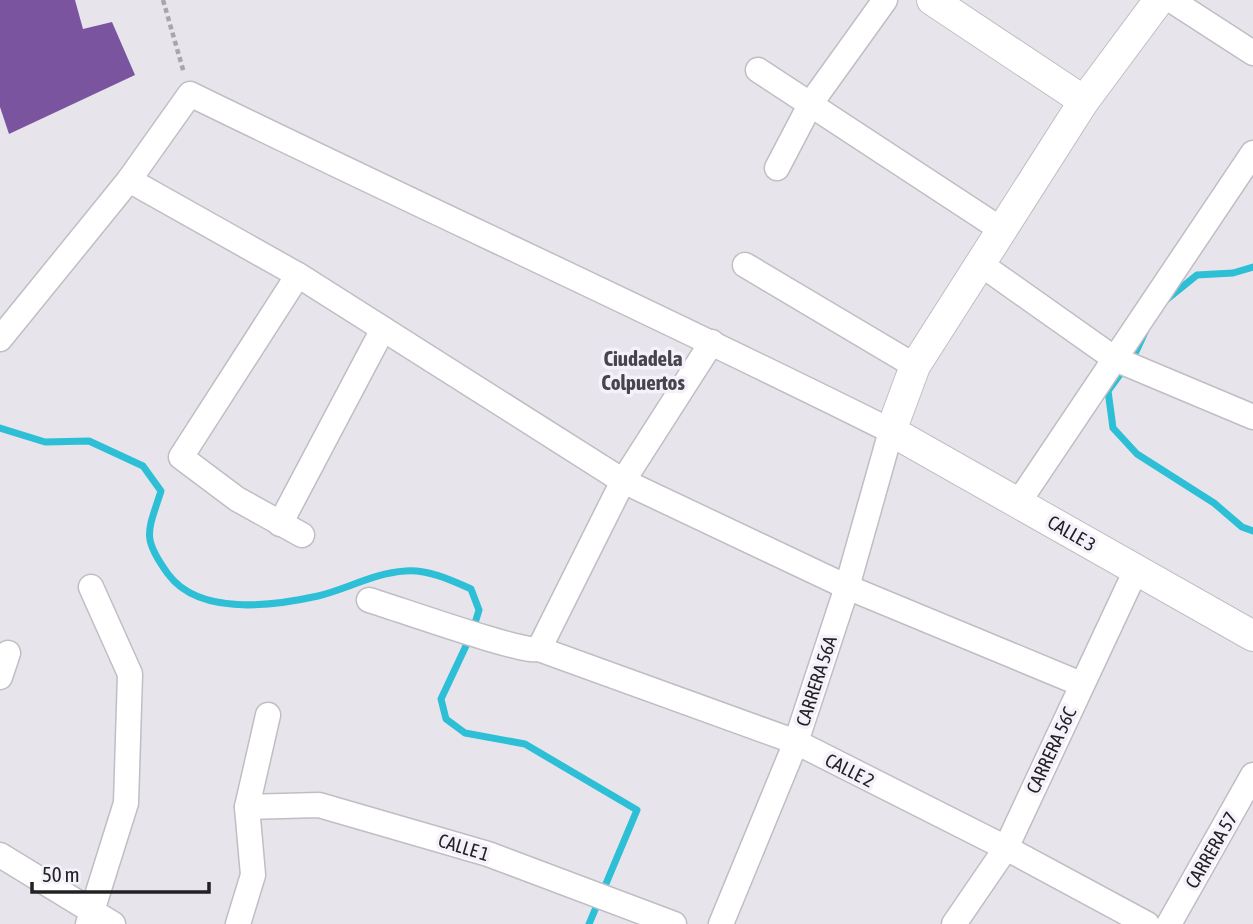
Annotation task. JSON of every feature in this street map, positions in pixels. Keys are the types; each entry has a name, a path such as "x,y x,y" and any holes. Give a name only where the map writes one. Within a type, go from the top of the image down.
{"main road":[{"path":"932,0 1084,101"},
{"path":"891,431 915,366 982,265 1084,101 1158,0"},
{"name":"CALLE 3","path":"891,431 1253,636"}],"street":[{"path":"777,168 811,103 885,0"},
{"path":"1171,0 1253,53"},
{"path":"758,70 1002,230"},
{"path":"0,339 129,180 190,94 458,225 712,342 891,431"},
{"path":"1018,503 1253,153"},
{"path":"129,180 298,275 623,481 847,587 1081,684"},
{"path":"745,265 915,366"},
{"path":"982,265 1115,359 1253,417"},
{"path":"298,275 181,457 237,499 302,535"},
{"path":"280,524 383,329"},
{"path":"539,649 623,481 712,342"},
{"name":"CARRERA 56A","path":"721,924 796,742 847,587 891,431"},
{"name":"CARRERA 56C","path":"954,924 1006,848 1136,570"},
{"path":"0,855 98,920 126,803 130,674 91,587"},
{"name":"CALLE 2","path":"369,600 457,626 492,641 533,652 539,649 796,742 1006,848 1147,924"},
{"path":"0,677 8,653"},
{"path":"238,924 253,875 247,807 268,716"},
{"name":"CARRERA 57","path":"1168,924 1253,775"},
{"name":"CALLE 1","path":"247,807 319,805 488,854 674,924"}],"path":[{"path":"163,0 190,94"}],"building":[{"path":"0,0 75,0 83,29 112,22 135,75 9,134 0,107"}],"waterway":[{"path":"1166,300 1197,275 1233,273 1253,267"},
{"path":"1132,360 1146,330"},
{"path":"1124,369 1108,391 1113,428 1137,454 1214,503 1242,527 1253,531"},
{"path":"0,428 45,442 89,441 143,466 161,491 150,526 150,542 168,574 198,597 238,604 280,603 318,596 382,575 405,571 430,573 471,589 479,610 472,633 441,699 446,719 465,733 525,744 637,810 589,924"}],"district":[{"name":"Ciudadela Colpuertos","path":"643,371"}]}
